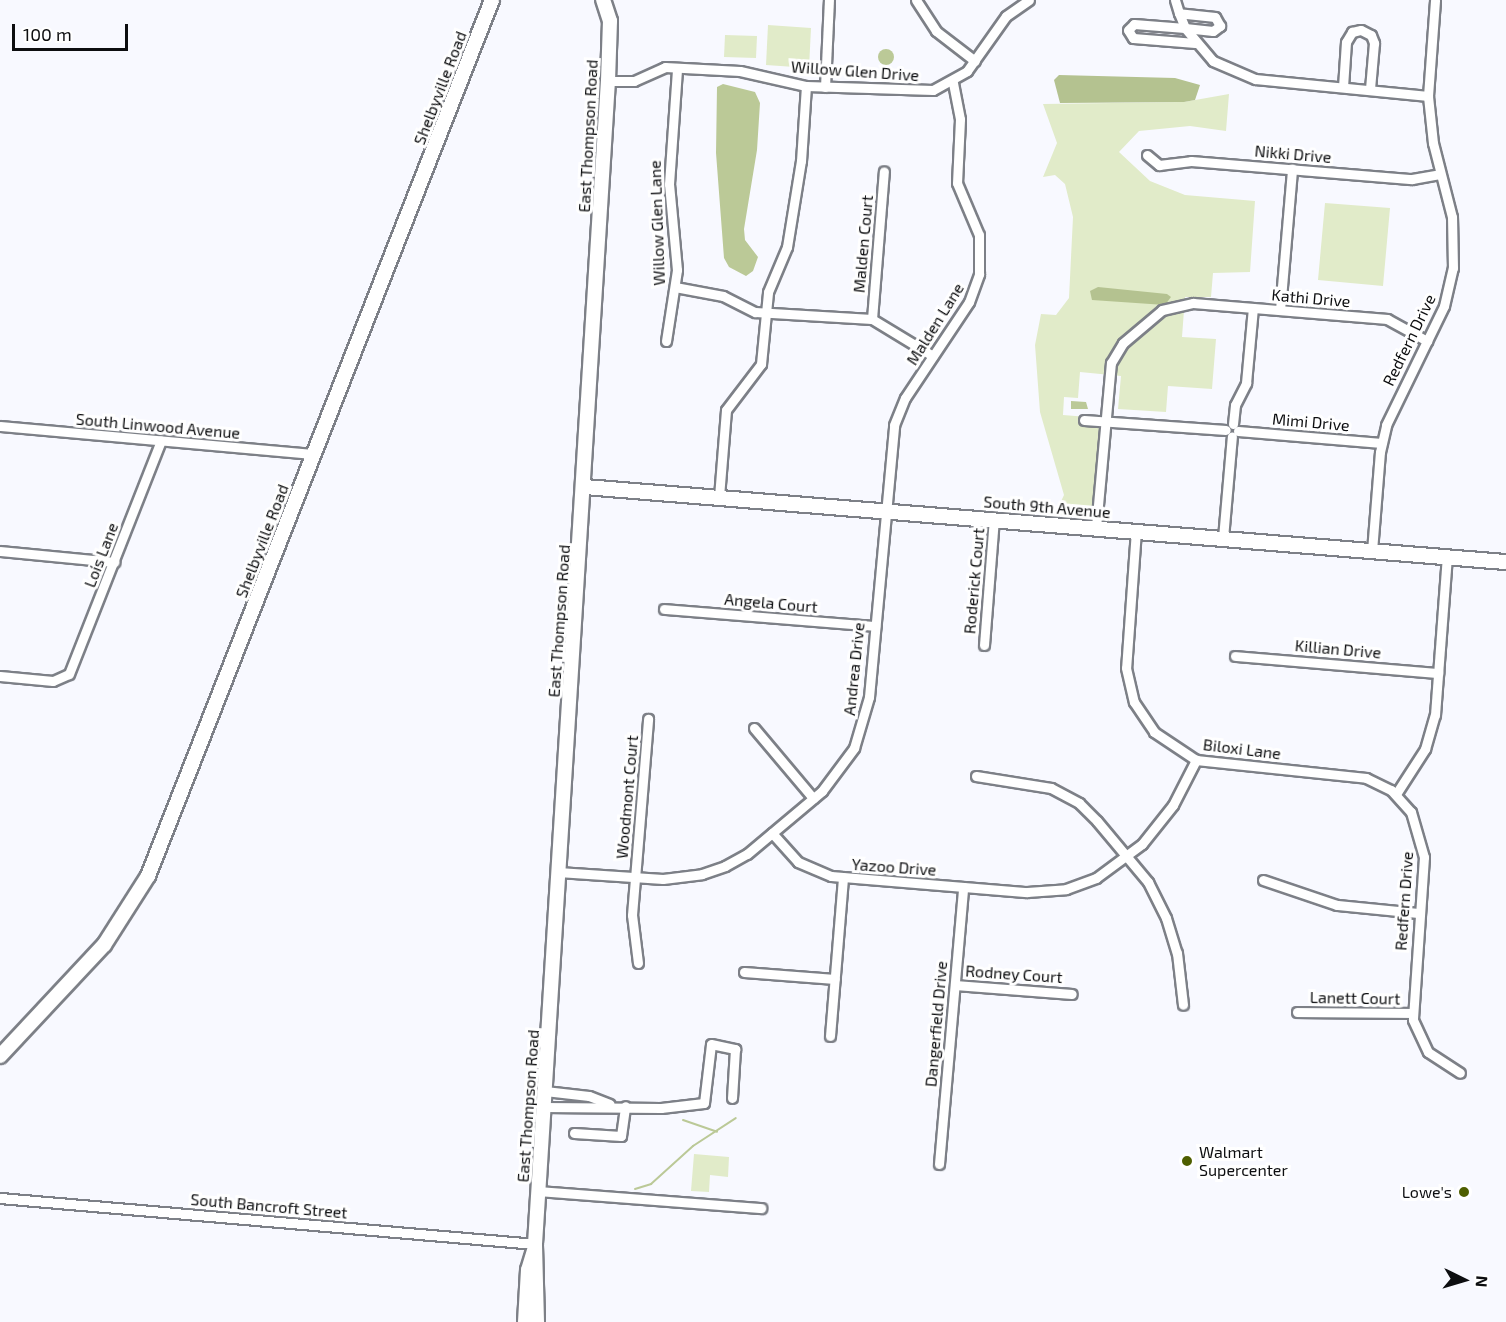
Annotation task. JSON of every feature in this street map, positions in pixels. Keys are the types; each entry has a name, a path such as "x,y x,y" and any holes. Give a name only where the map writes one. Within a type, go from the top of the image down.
{"main road":[{"name":"Shelbyville Road","path":"0,1056 104,945 144,885 492,0"},
{"name":"East Thompson Road","path":"537,1322 536,1244 539,1191 558,872 585,487 608,81 610,21 604,1"},
{"name":"South 9th Avenue","path":"585,487 719,496 1506,562"},
{"name":"East Thompson Road","path":"525,1322 528,1270 536,1244"}],"street":[{"path":"825,87 829,0"},
{"path":"916,0 936,31 975,61"},
{"name":"Willow Glen Drive","path":"608,81 634,81 665,68 740,71 806,86 919,92 953,82 975,61 1006,16 1029,0"},
{"path":"1175,0 1185,28 1195,44 1213,61 1246,77 1428,96"},
{"name":"Redfern Drive","path":"1372,551 1381,443 1395,401 1427,341 1447,296 1454,254 1452,216 1440,174 1428,96 1435,0"},
{"path":"1179,14 1215,17 1221,22 1215,31 1136,24 1128,33 1134,38 1195,44"},
{"path":"1343,87 1346,42 1352,32 1361,30 1371,35 1374,43 1370,89"},
{"name":"Willow Glen Lane","path":"666,341 677,263 669,184 677,69"},
{"name":"Malden Lane","path":"884,510 897,416 969,302 981,256 977,228 957,183 960,119 953,82"},
{"path":"719,496 726,410 761,364 771,281 787,247 801,162 806,86"},
{"name":"Nikki Drive","path":"1147,154 1159,165 1191,161 1412,179 1440,174"},
{"path":"1280,310 1292,169"},
{"name":"Malden Court","path":"872,319 884,171"},
{"path":"675,287 723,296 751,311 872,319 933,356"},
{"name":"Kathi Drive","path":"1105,421 1108,375 1118,350 1156,314 1186,303 1387,319 1427,341"},
{"path":"1223,538 1235,405 1246,383 1253,308"},
{"name":"Mimi Drive","path":"1084,420 1381,443"},
{"path":"1096,527 1105,421"},
{"name":"South Linwood Avenue","path":"0,426 314,454"},
{"name":"Lois Lane","path":"0,676 53,681 66,677 74,667 161,441"},
{"name":"Andrea Drive","path":"772,833 813,798 838,772 860,735 869,697 884,510"},
{"name":"Roderick Court","path":"984,645 994,519"},
{"name":"Biloxi Lane","path":"1136,531 1125,653 1128,682 1139,712 1154,732 1196,760 1356,776 1381,784 1396,794"},
{"path":"0,551 114,562"},
{"path":"1396,794 1427,743 1435,715 1447,557"},
{"name":"Angela Court","path":"664,609 875,626"},
{"name":"Killian Drive","path":"1235,656 1438,673"},
{"name":"Woodmont Court","path":"638,963 632,915 648,719"},
{"path":"754,728 813,798"},
{"name":"Yazoo Drive","path":"772,833 804,866 843,878 1027,892 1066,889 1096,878 1129,856 1161,822 1196,760"},
{"path":"976,776 1036,784 1057,791 1079,803 1129,856 1166,918 1177,953 1183,1005"},
{"name":"Redfern Drive","path":"1396,794 1415,819 1423,846 1412,1013"},
{"path":"558,872 635,878 684,878 712,871 747,854 772,833"},
{"path":"830,1036 843,878"},
{"path":"1263,880 1337,905 1419,913"},
{"name":"Dangerfield Drive","path":"939,1164 963,887"},
{"path":"744,972 835,979"},
{"name":"Rodney Court","path":"955,985 1072,994"},
{"name":"Lanett Court","path":"1297,1011 1412,1013"},
{"path":"1412,1013 1418,1037 1428,1052 1460,1074"},
{"path":"544,1107 704,1103 711,1044 735,1049 732,1098"},
{"path":"545,1091 589,1096 612,1105"},
{"path":"574,1133 621,1136 625,1106"},
{"path":"539,1191 761,1208"},
{"name":"South Bancroft Street","path":"0,1198 536,1244"}],"shaded area":[{"path":"768,25 811,28 809,68 766,65"},
{"path":"725,35 757,36 756,58 724,57"},
{"path":"886,49 892,51 894,57 892,63 886,65 880,63 878,57 880,51"},
{"path":"1059,75 1175,78 1200,85 1195,100 1184,102 1060,103 1054,80"},
{"path":"723,84 755,92 760,103 757,150 744,229 745,240 758,257 753,271 746,276 729,267 724,258 716,153 717,87"},
{"path":"1229,94 1226,131 1190,126 1139,131 1119,152 1150,181 1185,195 1255,201 1250,272 1213,273 1211,297 1185,297 1182,337 1216,339 1212,389 1168,386 1166,412 1118,409 1121,376 1080,372 1078,398 1064,397 1063,415 1100,418 1093,504 1087,516 1055,514 1064,495 1040,412 1035,345 1041,314 1056,315 1069,298 1073,217 1065,184 1055,175 1043,177 1057,143 1043,104 1184,102"},
{"path":"1325,203 1390,208 1383,286 1318,280"},
{"path":"1098,287 1167,294 1171,297 1165,305 1092,300 1090,291"},
{"path":"1071,401 1086,402 1088,409 1071,409"},
{"path":"694,1154 729,1157 728,1177 710,1175 709,1192 691,1191"}],"waterway":[{"path":"635,1189 651,1184 693,1146 736,1118"},
{"path":"683,1120 717,1132"}],"place":[{"name":"Walmart Supercenter","path":"1187,1161"},
{"name":"Lowe's","path":"1464,1192"}]}
